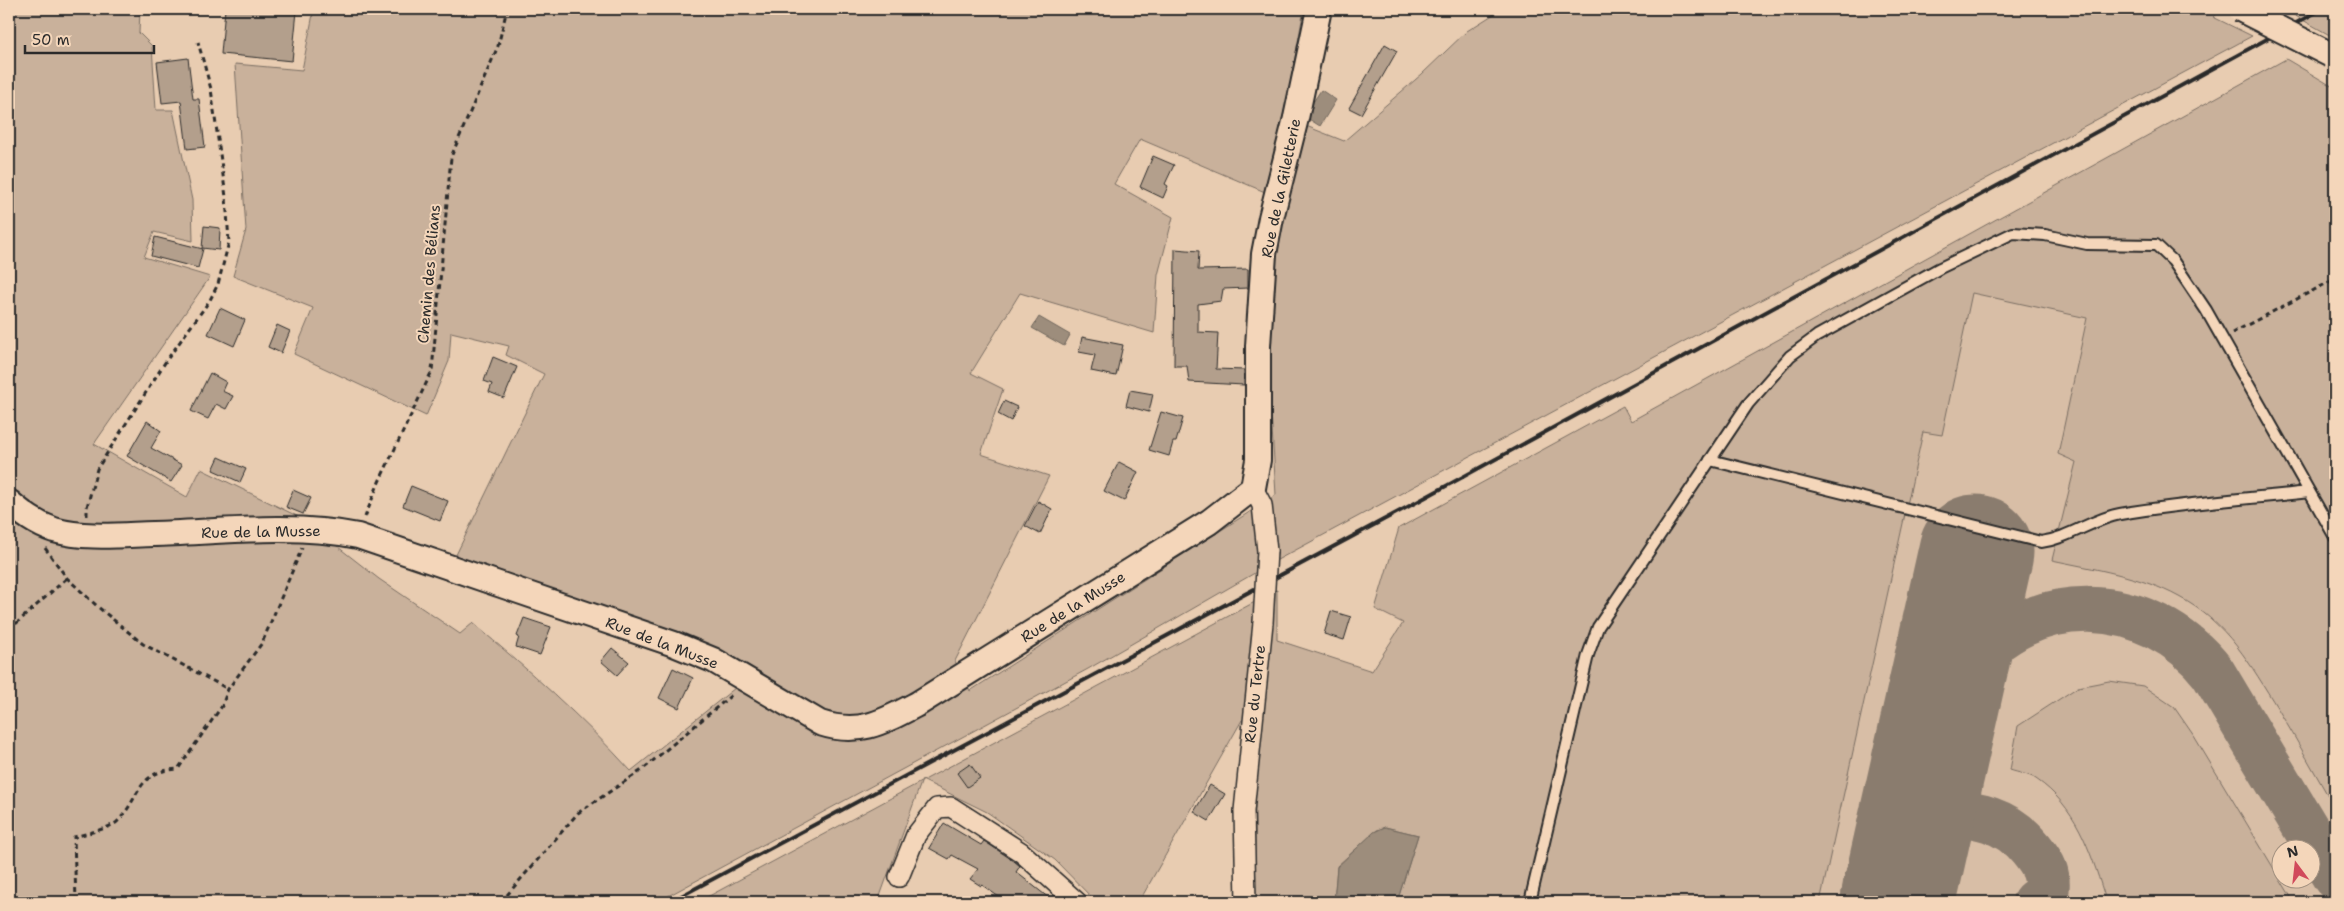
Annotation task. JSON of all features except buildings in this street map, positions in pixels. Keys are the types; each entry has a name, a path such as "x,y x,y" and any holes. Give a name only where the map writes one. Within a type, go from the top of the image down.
{"street":[{"name":"Rue de la Giletterie","path":"1253,488 1258,460 1258,346 1264,254 1319,9"},
{"path":"2240,9 2333,56"},
{"name":"Rue de la Musse","path":"9,502 34,522 54,530 87,536 310,529 358,536 674,644 713,660 820,723 836,729 855,729 870,726 919,703 944,688 1209,522 1253,488"},
{"name":"Rue du Tertre","path":"1246,902 1244,810 1263,623 1266,551 1262,505 1253,488"},
{"path":"899,877 916,835 937,808 951,807 1021,852 1076,902"}],"lane":[{"path":"1530,902 1582,681 1598,627 1748,404 1769,378 1797,351 1817,336 1924,277 2013,233 2045,235 2087,244 2156,245 2173,261 2222,338 2335,536"},
{"path":"1710,460 2041,542 2054,540 2098,519 2119,514 2310,492"}],"path":[{"name":"Chemin des Bélians","path":"358,536 378,482 432,371 451,157 498,46 507,9"},
{"path":"87,536 87,507 97,469 166,361 210,300 218,284 229,242 226,197 211,89 198,42"},
{"path":"2222,338 2335,279"},
{"path":"34,522 48,555 67,578 98,608 143,644 228,689"},
{"path":"76,902 74,837 117,823 148,779 161,769 178,768 222,706 228,689 262,643 310,529"},
{"path":"9,630 58,584 67,578"},
{"path":"501,902 578,813 642,770 748,682"}],"shaded area":[{"path":"9,9 140,9 139,33 152,46 156,110 173,110 192,200 193,241 154,232 144,257 210,277 94,444 187,497 201,469 301,518 379,579 460,634 473,623 574,713 631,771 740,684 454,559 544,374 506,355 509,346 451,332 449,361 426,416 294,354 313,308 233,276 246,230 235,64 302,70 314,9 1304,9 1289,90 1265,192 1140,139 1114,184 1173,217 1158,275 1154,333 1020,293 971,373 1003,389 981,454 1049,476 955,661 970,691 1276,495 1267,344 1278,236 1301,124 1344,141 1422,74 1467,31 1502,9 2223,9 2213,17 2252,36 1279,559 1088,669 657,902 9,902"},
{"path":"2283,9 2335,9 2335,38"},
{"path":"2286,59 2335,88 2335,902 1506,902 1631,421"},
{"path":"2286,59 2335,88 2335,808 2258,676 2236,646 2211,619 2179,597 2133,578 2052,560 2076,462 2058,454 2087,318 1972,293 1942,435 1923,432 1820,902 1397,902 1418,835 1385,827 1377,830 1337,866 1334,902 1255,902 1255,804 1262,720 1242,720 1139,902 1096,902 1055,860 987,812 923,781 1277,590 1277,640 1372,671 1403,623 1375,609 1399,528 1623,406 1631,421"},
{"path":"1321,90 1336,100 1320,126 1304,116"},
{"path":"1039,317 1070,335 1064,346 1032,328"},
{"path":"2109,681 2143,686 2174,707 2194,736 2272,865 2272,888 2286,888 2294,902 2105,902 2087,845 2062,802 2036,779 2010,770 2018,726 2078,687"},
{"path":"921,782 879,899 883,902 698,902"},
{"path":"1385,827 1418,835 1397,902 1334,902 1337,867 1374,832"}],"taxiway":[{"path":"1935,740 1956,687 1966,671 1992,643 2023,624 2056,613 2090,610 2124,614 2157,627 2187,646 2213,673 2335,877"},
{"path":"1863,902 1868,876 1881,854 1899,836 1920,823 1943,816 1967,815 1990,820 2012,831 2036,855 2046,875 2047,887 2046,894 2035,902"}],"runway":[{"path":"1898,902 1976,552"}],"railway":[{"path":"670,902 1415,503 2322,9"}]}
